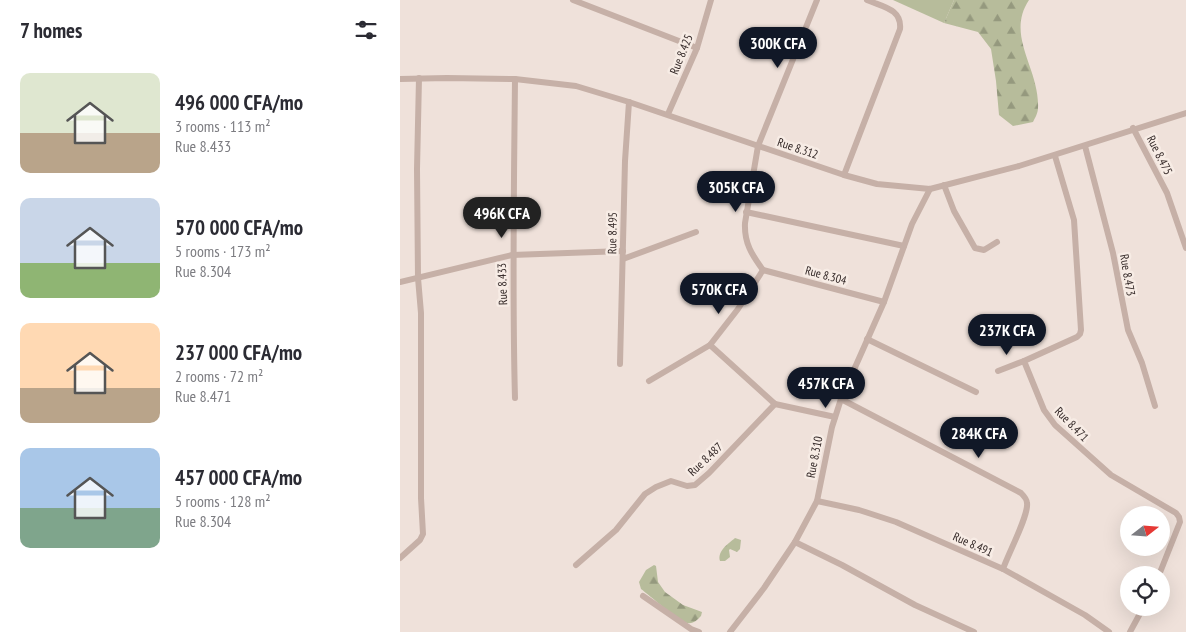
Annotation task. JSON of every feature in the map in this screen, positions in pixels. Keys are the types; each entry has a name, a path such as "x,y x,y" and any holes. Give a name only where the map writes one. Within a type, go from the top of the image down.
{"street":[{"path":"573,0 697,48"},
{"name":"Rue 8.425","path":"668,114 697,48 711,0"},
{"path":"649,381 710,345 738,309 763,270 744,236 746,212 758,146 817,0"},
{"path":"844,175 900,29 900,18 897,13 867,0"},
{"path":"400,558 420,540 423,534 421,498 421,313 418,278 417,169 419,78"},
{"name":"Rue 8.312","path":"400,79 515,79 576,86 668,114 844,175 877,184 930,189 1054,156 1133,128 1186,112"},
{"name":"Rue 8.433","path":"515,79 512,255 515,398"},
{"name":"Rue 8.495","path":"620,364 625,161 629,102"},
{"name":"Rue 8.475","path":"1133,128 1167,193 1186,248"},
{"name":"Rue 8.473","path":"1085,146 1113,253 1128,330 1142,363 1155,406"},
{"path":"998,371 1024,361 1080,334 1074,220 1054,156"},
{"path":"944,185 954,211 975,248 984,250 997,242"},
{"name":"Rue 8.310","path":"730,632 764,588 795,542 817,501 834,417 840,399 884,302 916,216 930,189"},
{"path":"746,212 904,246"},
{"path":"623,259 696,232"},
{"path":"400,282 512,255 623,251"},
{"name":"Rue 8.304","path":"763,270 884,302"},
{"path":"867,339 976,392"},
{"path":"710,345 775,404 834,417"},
{"name":"Rue 8.471","path":"1024,361 1044,410 1055,425 1111,475 1176,513 1179,517 1180,522 1163,566"},
{"path":"840,399 1021,493 1026,498 1028,504 1003,569"},
{"name":"Rue 8.487","path":"576,565 616,530 645,494 656,487 672,481 687,486 695,485 709,473 775,404"},
{"name":"Rue 8.491","path":"817,501 858,510 896,522 1003,569 1085,615 1109,632"},
{"path":"795,542 915,605 972,631"},
{"path":"643,596 684,625 699,632"},
{"path":"1130,632 1139,616"}],"green space":[{"path":"893,0 954,0 944,23"},
{"path":"954,0 1029,0 1023,13 1021,27 1025,53 1037,94 1038,110 1033,122 1013,126 999,115 991,49 978,32 944,23"},
{"path":"735,538 741,540 740,549 737,552 730,549 730,557 725,561 720,561 720,554 726,545"},
{"path":"654,565 656,566 658,582 665,592 683,605 702,612 697,620 689,623 683,621 641,589 639,582 646,570"}]}
